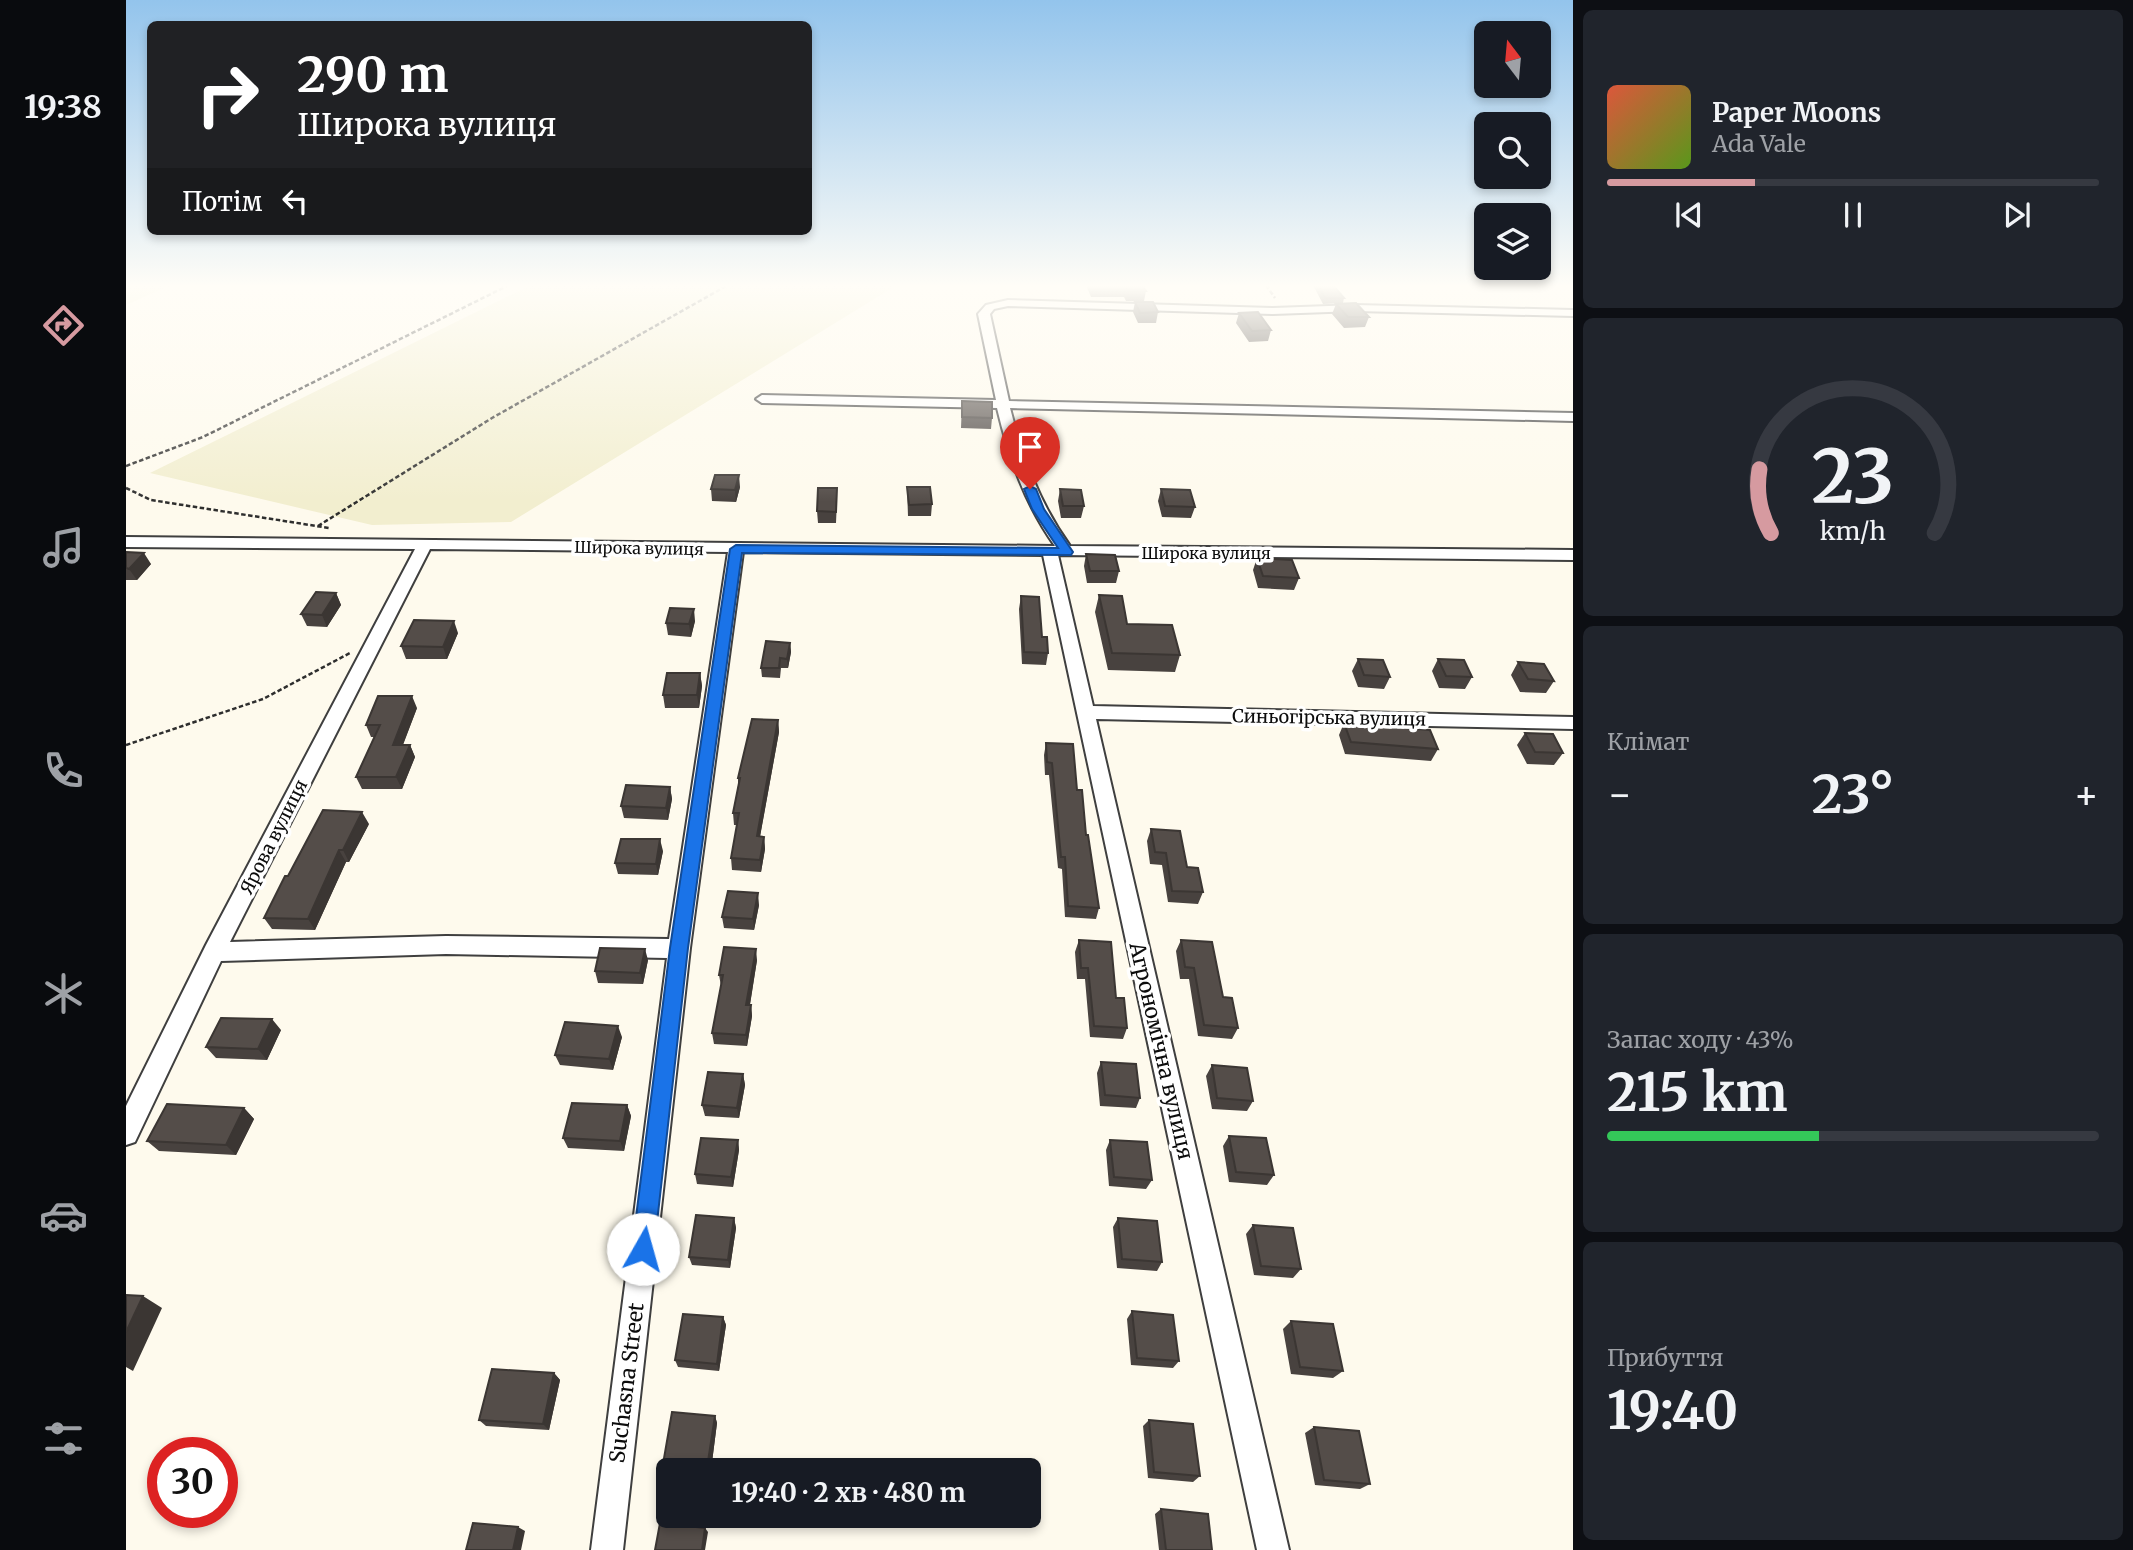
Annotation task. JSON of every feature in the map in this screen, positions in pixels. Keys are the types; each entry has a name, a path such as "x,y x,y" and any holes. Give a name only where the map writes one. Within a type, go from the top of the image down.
{"street":[{"name":"Агрономічна вулиця","path":"993,357 1003,403 1038,509 1058,552 1086,712 1273,1550"},
{"path":"762,399 1242,407 1428,415 1573,417"},
{"name":"Широка вулиця","path":"126,542 1573,555"},
{"name":"Ярова вулиця","path":"126,1133 215,952 425,544"},
{"name":"Suchasna Street","path":"607,1550 679,948 736,549"},
{"name":"Синьогірська вулиця","path":"1086,712 1573,723"},
{"path":"215,952 446,945 679,948"}],"path":[{"path":"126,466 203,437 363,357"},
{"path":"318,526 492,418 600,357"},
{"path":"126,488 150,500 332,528"},
{"path":"126,745 263,699 377,639"}],"shaded area":[{"path":"384,357 779,357 511,522 372,525 150,473"}],"building":[{"path":"962,401 992,402 992,418 962,417"},
{"path":"715,475 739,475 735,490 711,489"},
{"path":"907,487 930,487 932,504 909,505"},
{"path":"818,488 837,488 836,512 817,511"},
{"path":"1060,489 1081,490 1084,506 1063,506"},
{"path":"1161,489 1190,490 1195,507 1165,506"},
{"path":"126,552 144,553 129,569 126,568"},
{"path":"1086,554 1115,555 1119,571 1090,571"},
{"path":"1257,558 1292,560 1299,578 1263,576"},
{"path":"316,592 336,593 322,615 301,614"},
{"path":"1099,595 1122,596 1127,624 1172,625 1180,655 1112,653"},
{"path":"1021,596 1039,597 1042,637 1047,637 1048,653 1024,652"},
{"path":"670,608 694,609 689,624 666,623"},
{"path":"414,620 454,621 443,647 401,646"},
{"path":"766,641 790,643 787,659 780,658 779,668 761,668"},
{"path":"1358,659 1383,660 1390,677 1364,675"},
{"path":"1438,659 1464,660 1472,677 1446,676"},
{"path":"1518,662 1544,664 1554,681 1528,679"},
{"path":"667,673 700,673 697,695 663,695"},
{"path":"378,696 412,696 393,745 410,745 396,777 356,777 380,725 366,725"},
{"path":"752,719 778,720 757,836 764,837 760,860 731,858 739,813 733,813 738,778"},
{"path":"1344,723 1430,730 1438,749 1351,742"},
{"path":"1525,733 1553,734 1563,753 1535,752"},
{"path":"1046,743 1073,744 1077,790 1082,790 1086,835 1099,908 1068,906 1065,857 1061,857 1052,763 1047,762"},
{"path":"626,785 670,787 666,808 621,806"},
{"path":"323,810 362,812 343,850 339,850 308,919 264,918 285,876 288,876"},
{"path":"1151,829 1180,831 1187,867 1198,868 1203,892 1172,891 1166,853 1155,852"},
{"path":"621,839 660,839 656,864 615,863"},
{"path":"728,891 758,893 753,919 722,917"},
{"path":"1079,940 1111,942 1116,998 1124,998 1127,1028 1094,1026 1088,968 1081,968"},
{"path":"1181,940 1212,942 1223,997 1232,998 1238,1028 1204,1025 1194,968 1185,967"},
{"path":"724,947 756,949 746,1005 751,1005 746,1035 712,1033 723,975 719,975"},
{"path":"600,948 645,949 640,973 595,971"},
{"path":"221,1018 272,1019 258,1049 206,1047"},
{"path":"565,1022 618,1026 609,1059 555,1055"},
{"path":"1101,1062 1136,1064 1140,1098 1105,1095"},
{"path":"1212,1065 1247,1068 1253,1101 1217,1098"},
{"path":"708,1072 743,1074 737,1108 702,1105"},
{"path":"572,1103 627,1105 620,1141 563,1138"},
{"path":"167,1104 244,1108 226,1145 147,1141"},
{"path":"1229,1136 1266,1138 1274,1175 1236,1172"},
{"path":"701,1138 738,1140 731,1177 695,1174"},
{"path":"1110,1140 1147,1142 1152,1180 1114,1177"},
{"path":"696,1215 734,1218 728,1260 689,1257"},
{"path":"1118,1218 1157,1221 1162,1262 1122,1259"},
{"path":"1253,1225 1293,1228 1301,1269 1261,1266"},
{"path":"126,1295 143,1296 126,1332"},
{"path":"1132,1311 1173,1315 1179,1361 1137,1358"},
{"path":"683,1314 723,1317 717,1364 675,1360"},
{"path":"1291,1321 1333,1324 1343,1371 1300,1367"},
{"path":"492,1369 554,1373 543,1424 479,1420"},
{"path":"672,1412 715,1416 709,1458 664,1458"},
{"path":"1149,1420 1193,1424 1200,1476 1154,1472"},
{"path":"1314,1427 1359,1431 1370,1484 1324,1480"},
{"path":"1161,1509 1208,1514 1212,1550 1166,1550"},
{"path":"473,1523 518,1527 513,1550 466,1550"},
{"path":"659,1528 705,1528 702,1550 655,1550"}],"route":[{"path":"643,1249 679,948 736,549 1067,552 1038,509 1030,489"}]}
